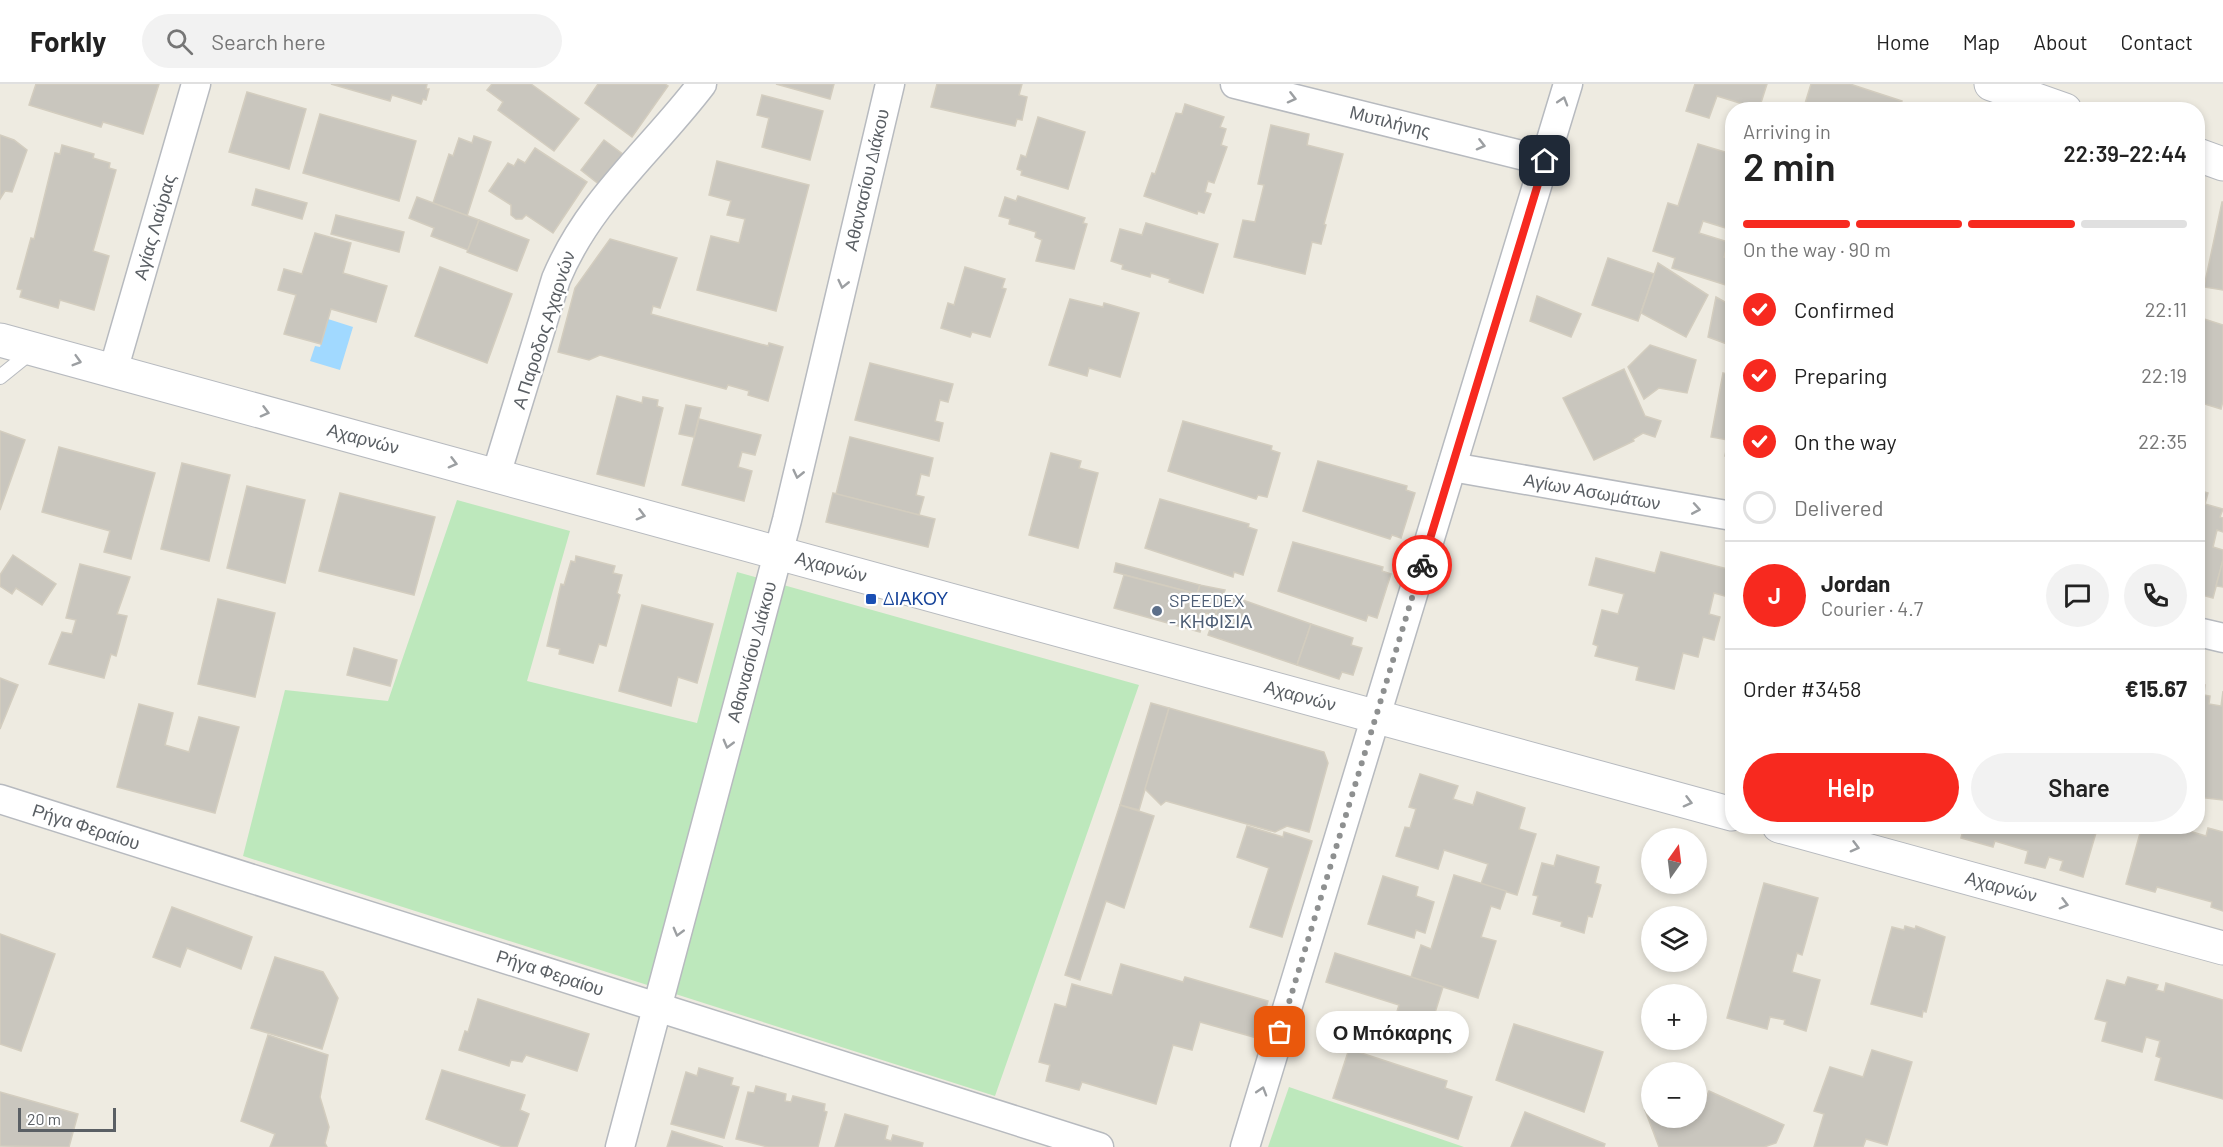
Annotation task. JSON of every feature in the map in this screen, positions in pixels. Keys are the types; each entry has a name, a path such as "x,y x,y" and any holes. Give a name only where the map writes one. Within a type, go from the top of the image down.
{"street":[{"name":"Αγίας Λαύρας","path":"113,371 196,84"},
{"name":"Α Παροδος Αχαρνών","path":"496,475 556,279 569,248 596,208 682,111 702,84"},
{"name":"Αθανασίου Διάκου","path":"620,1147 778,553 890,84"},
{"name":"Μυτιλήνης","path":"1235,84 1545,161"},
{"path":"1245,1147 1568,84"},
{"path":"1991,84 2042,102"},
{"path":"2205,158 2223,164"},
{"name":"Αχαρνών","path":"0,340 1725,812"},
{"name":"Αγίων Ασωμάτων","path":"1452,467 1725,515"},
{"path":"2205,634 2223,638"},
{"name":"Ρήγα Φεραίου","path":"0,799 1099,1147"},
{"name":"Αχαρνών","path":"1808,834 2223,948"}],"lane":[{"path":"0,377 35,349"}],"green space":[{"path":"457,500 570,531 527,681 697,723 737,572 1139,685 995,1096 243,856 285,690 388,701"},
{"path":"1289,1087 1464,1147 1268,1147"}],"water":[{"path":"328,319 353,327 340,370 310,361 315,346 320,347"}],"building":[{"path":"36,84 159,84 143,134 103,122 101,127 29,105"},
{"path":"331,84 427,84 426,89 429,89 426,100 423,99 421,104 392,95 390,101"},
{"path":"492,84 531,84 579,119 554,151 498,110 503,102 487,90"},
{"path":"598,84 665,84 668,86 632,137 585,103"},
{"path":"776,84 834,84 830,99"},
{"path":"937,84 1022,84 1019,95 1027,97 1022,120 1017,119 1015,126 931,107"},
{"path":"1695,84 1767,84 1761,102 1736,102 1717,96 1709,118 1686,111"},
{"path":"1811,84 1850,84 1902,101 1902,102 1805,102"},
{"path":"247,92 306,109 289,169 229,152"},
{"path":"762,95 823,111 810,160 762,147 769,118 757,115"},
{"path":"1185,104 1224,117 1220,127 1226,129 1221,145 1227,147 1214,183 1208,181 1205,192 1211,194 1204,213 1198,211 1197,214 1144,196 1152,173 1155,174 1176,113 1182,114"},
{"path":"320,114 416,141 399,201 303,173"},
{"path":"1038,117 1085,132 1068,189 1021,175 1022,171 1017,169 1021,155 1026,157"},
{"path":"1271,125 1309,134 1307,145 1343,154 1324,224 1326,225 1321,244 1312,242 1305,274 1234,257 1243,220 1255,222 1264,185 1258,184"},
{"path":"0,135 14,140 27,150 12,192 5,191 0,199"},
{"path":"474,136 491,142 467,216 433,203 449,154 453,156 459,138 472,143"},
{"path":"604,140 628,158 605,189 581,170"},
{"path":"1698,144 1725,152 1725,228 1703,221 1699,233 1725,241 1725,285 1672,268 1675,258 1653,251 1668,203 1678,206"},
{"path":"62,145 94,154 93,158 110,163 109,168 116,170 93,251 109,256 94,310 60,300 58,308 20,297 22,290 17,289 31,238 34,239 55,153 60,154"},
{"path":"535,148 587,182 553,233 526,215 522,219 516,219 511,215 511,205 489,191 508,163 514,166 518,159 525,163"},
{"path":"717,161 809,185 776,311 697,290 711,236 739,243 745,219 727,215 731,201 709,195"},
{"path":"256,189 307,203 302,219 252,205"},
{"path":"1018,196 1085,218 1083,223 1087,224 1074,269 1036,261 1042,240 1035,237 1036,232 1009,224 1010,219 999,216 1005,197 1016,201"},
{"path":"417,197 479,220 468,250 431,236 434,228 409,218"},
{"path":"2223,202 2223,290 2205,287"},
{"path":"336,215 404,232 399,252 331,234"},
{"path":"479,220 529,240 517,271 467,252"},
{"path":"1146,223 1218,244 1203,293 1169,282 1170,279 1151,273 1150,277 1122,269 1123,265 1111,261 1120,229 1142,235"},
{"path":"315,233 351,243 343,273 387,286 376,322 331,309 321,344 284,334 296,295 278,290 284,269 302,274"},
{"path":"610,239 677,258 660,308 653,306 651,314 768,346 769,343 783,347 768,401 748,395 749,391 728,385 726,389 600,355 589,360 558,352 575,288"},
{"path":"1608,258 1654,274 1638,321 1592,305"},
{"path":"1658,263 1708,295 1686,337 1641,313"},
{"path":"440,267 512,294 487,363 415,336"},
{"path":"965,267 1005,279 1002,288 1006,289 990,337 972,332 970,337 941,328 948,303 954,305"},
{"path":"1537,296 1581,314 1571,337 1530,321"},
{"path":"1716,297 1725,302 1725,343 1708,337"},
{"path":"1070,299 1103,307 1104,303 1139,313 1120,377 1089,368 1087,376 1049,365"},
{"path":"2205,319 2223,325 2223,401 2221,409 2205,404"},
{"path":"1650,345 1696,360 1687,393 1659,388 1644,399 1628,367"},
{"path":"870,363 953,384 948,402 940,400 935,421 943,423 939,441 855,420"},
{"path":"1624,369 1645,416 1661,421 1655,437 1643,433 1633,439 1634,441 1594,460 1563,398"},
{"path":"1723,373 1725,373 1725,439 1711,437"},
{"path":"617,396 642,403 643,397 658,400 657,406 663,408 644,486 597,474"},
{"path":"686,405 701,408 694,437 679,434"},
{"path":"699,419 761,435 755,455 742,452 738,467 752,471 744,501 682,485"},
{"path":"1183,421 1272,446 1271,450 1280,453 1267,497 1258,495 1256,499 1168,471"},
{"path":"0,431 25,440 0,510"},
{"path":"850,437 933,458 929,476 921,474 916,495 924,497 919,515 836,494"},
{"path":"59,447 155,473 131,559 104,552 110,531 42,512"},
{"path":"1051,453 1081,461 1079,468 1098,473 1078,548 1029,535"},
{"path":"1318,461 1407,486 1406,490 1415,493 1401,538 1392,535 1390,539 1303,511"},
{"path":"182,463 230,475 209,561 161,549"},
{"path":"247,486 305,500 285,583 227,568"},
{"path":"340,493 435,517 414,595 319,571"},
{"path":"833,493 935,519 928,547 826,522"},
{"path":"1160,499 1249,524 1248,527 1257,530 1243,575 1234,572 1233,577 1145,548"},
{"path":"2205,504 2223,509 2220,517 2223,518 2223,532 2217,530 2213,547 2223,550 2223,560 2213,598 2205,596"},
{"path":"1293,542 1383,567 1382,571 1391,574 1377,618 1368,615 1366,621 1278,591"},
{"path":"1661,552 1725,568 1725,596 1714,593 1709,614 1720,617 1714,640 1703,637 1698,657 1683,653 1674,689 1636,680 1639,667 1595,656 1598,646 1593,644 1602,610 1618,614 1624,594 1589,585 1596,558 1655,573"},
{"path":"13,555 56,584 42,605 16,588 12,594 0,586 0,575"},
{"path":"576,556 615,566 613,573 622,575 617,593 620,595 606,646 599,644 593,663 559,654 560,649 547,646 561,584 564,585 571,561 575,562"},
{"path":"2223,560 2223,587 2216,586"},
{"path":"1116,563 1200,585 1197,594 1114,572"},
{"path":"80,564 130,577 117,614 127,616 116,656 111,654 104,678 49,664 62,632 72,634 76,620 66,618"},
{"path":"1124,575 1197,594 1200,585 1225,590 1215,615 1206,613 1200,632 1114,608"},
{"path":"1223,593 1311,624 1297,665 1208,635"},
{"path":"218,599 275,613 255,697 198,684"},
{"path":"642,605 713,624 697,683 678,677 671,706 619,691"},
{"path":"1311,624 1353,638 1351,645 1362,648 1353,675 1342,672 1339,679 1297,665"},
{"path":"354,648 397,660 390,686 347,675"},
{"path":"0,678 18,685 0,729"},
{"path":"2223,691 2223,800 2205,798 2205,695 2210,696 2209,704 2221,706"},
{"path":"1151,703 1169,708 1139,810 1120,805"},
{"path":"139,704 173,713 165,745 189,752 199,717 239,727 215,813 117,787"},
{"path":"1169,708 1324,752 1328,763 1309,832 1287,826 1275,832 1166,801 1161,805 1145,789"},
{"path":"1420,774 1458,786 1453,799 1473,805 1477,792 1525,808 1519,829 1536,834 1517,895 1481,884 1488,864 1444,850 1438,869 1396,856 1405,827 1410,828 1416,809 1409,807"},
{"path":"1120,805 1154,816 1124,908 1106,901 1080,980 1065,975"},
{"path":"1247,826 1283,837 1284,832 1312,841 1282,937 1250,927 1269,868 1237,857"},
{"path":"2208,828 2223,832 2223,911 2211,907 2212,902 2157,887 2155,892 2126,884 2140,834 2206,836"},
{"path":"1962,834 2096,834 2083,877 2060,870 2063,861 2049,857 2045,868 2025,863 2028,851 1995,841 1993,847 1961,838"},
{"path":"1557,855 1599,867 1595,883 1601,885 1592,917 1588,916 1584,933 1561,926 1562,922 1533,914 1538,896 1533,895 1542,863 1554,866"},
{"path":"1454,875 1506,891 1500,909 1491,906 1481,937 1496,941 1478,998 1411,977 1421,945 1431,949"},
{"path":"1383,876 1418,887 1416,896 1434,902 1425,933 1416,930 1414,938 1368,924"},
{"path":"1764,883 1818,898 1802,955 1797,953 1792,972 1820,980 1806,1031 1784,1024 1785,1020 1770,1017 1767,1029 1727,1018"},
{"path":"172,907 252,937 241,969 187,948 180,967 153,957"},
{"path":"1905,926 1915,929 1916,926 1945,937 1926,1012 1923,1011 1922,1017 1871,1004 1892,927 1904,930"},
{"path":"0,934 55,954 21,1051 0,1044"},
{"path":"1335,953 1443,987 1430,1029 1395,1018 1399,1005 1326,982"},
{"path":"275,957 323,972 338,998 322,1049 251,1028"},
{"path":"1121,964 1183,982 1185,977 1268,1001 1257,1038 1200,1022 1192,1050 1173,1045 1156,1104 1082,1082 1079,1090 1046,1081 1050,1065 1039,1062 1055,1004 1066,1007 1072,984 1112,995"},
{"path":"2128,977 2158,985 2156,990 2164,992 2166,983 2223,1000 2223,1099 2155,1080 2161,1058 2156,1056 2160,1041 2146,1037 2142,1052 2102,1041 2107,1022 2095,1019 2107,980 2125,985"},
{"path":"478,999 589,1034 577,1071 526,1055 522,1062 511,1060 509,1066 459,1050 465,1031 468,1032"},
{"path":"1514,1024 1603,1052 1584,1112 1496,1080"},
{"path":"268,1035 328,1055 320,1097 329,1127 325,1143 327,1147 270,1147 275,1134 241,1121"},
{"path":"1349,1049 1447,1081 1445,1088 1472,1097 1458,1139 1333,1098"},
{"path":"1872,1050 1912,1062 1887,1145 1866,1139 1863,1147 1814,1147 1824,1114 1814,1111 1830,1067 1863,1077"},
{"path":"699,1068 733,1078 731,1085 739,1087 724,1138 671,1124 686,1072 697,1076"},
{"path":"442,1070 525,1095 520,1110 529,1114 517,1147 503,1147 426,1119"},
{"path":"756,1086 786,1094 785,1101 791,1102 793,1096 825,1104 824,1111 827,1112 818,1147 768,1147 736,1139 748,1092 754,1093"},
{"path":"1709,1091 1784,1125 1776,1143 1764,1147 1659,1147 1652,1128 1707,1128"},
{"path":"0,1092 78,1114 69,1147 0,1146"},
{"path":"1525,1112 1605,1144 1604,1147 1511,1147"},
{"path":"845,1114 888,1126 885,1139 891,1141 893,1135 923,1143 922,1147 835,1147"},
{"path":"672,1131 723,1147 667,1147"}],"way so far":[{"path":"1280,1032 1422,565"}],"place":[{"name":"ΔΙΑΚΟΥ","path":"871,599"},
{"name":"SPEEDEX - ΚΗΦΙΣΙΑ","path":"1157,611"},
{"name":"Ο Μπόκαρης","path":"1280,1032"}],"route":[{"path":"1422,565 1545,161"}]}
